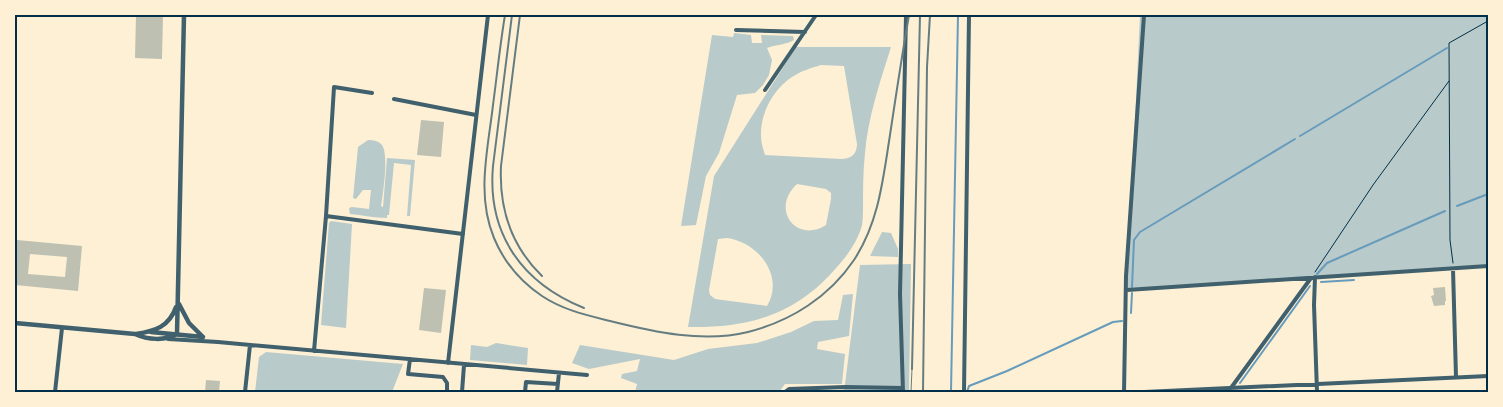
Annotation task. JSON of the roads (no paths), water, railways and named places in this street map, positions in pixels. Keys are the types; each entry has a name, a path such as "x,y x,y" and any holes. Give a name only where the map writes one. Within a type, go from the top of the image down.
{"street":[{"path":"177,334 184,15"},
{"path":"448,363 488,15"},
{"path":"765,90 816,15"},
{"path":"785,392 789,389 798,388 845,387 903,390 900,275 906,15"},
{"path":"964,392 969,15"},
{"path":"1124,392 1126,290 1144,15"},
{"path":"736,30 805,32"},
{"path":"314,351 326,216 334,87 372,94"},
{"path":"394,99 476,115"},
{"path":"326,216 463,234"},
{"path":"1126,290 1488,266"},
{"path":"1453,269 1456,377"},
{"path":"1313,277 1317,392"},
{"path":"1228,392 1313,277"},
{"path":"149,332 169,321 178,301"},
{"path":"178,301 188,322 203,337"},
{"path":"15,323 136,334 149,332 177,334 203,337 218,342"},
{"path":"55,392 62,328"},
{"path":"136,334 142,337 588,375"},
{"path":"168,339 177,334"},
{"path":"177,334 186,340"},
{"path":"245,392 250,345"},
{"path":"410,360 408,374 445,378 448,383 447,392"},
{"path":"462,392 464,365"},
{"path":"557,392 559,373"},
{"path":"1144,392 1488,376"},
{"path":"525,392 526,382 558,384"}],"waterway":[{"path":"951,392 958,15"},
{"path":"1300,136 1447,48"},
{"path":"1132,287 1134,240 1140,232 1295,139"},
{"path":"1457,206 1488,194"},
{"path":"1317,274 1327,263 1445,211"},
{"path":"1321,282 1354,280"},
{"path":"1240,383 1310,286"},
{"path":"1131,313 1132,293"},
{"path":"967,392 969,386 1007,371 1113,322 1122,321"},
{"path":"795,391 807,392"}],"tram line":[{"path":"911,392 912,369"}],"railway":[{"path":"505,15 486,155 484,189 489,222 494,238 503,255 514,271 527,284 550,301 566,308 601,319 644,329 696,336 731,335 748,332 794,314 821,296 854,260 869,231 879,200 909,15"},
{"path":"512,15 493,166 493,191 496,213 503,234 513,253 526,270 562,298 584,308"},
{"path":"520,15 501,166 502,197 509,226 515,239 522,252 542,276"},
{"path":"912,369 920,15"},
{"path":"923,392 927,67 930,15"}]}
